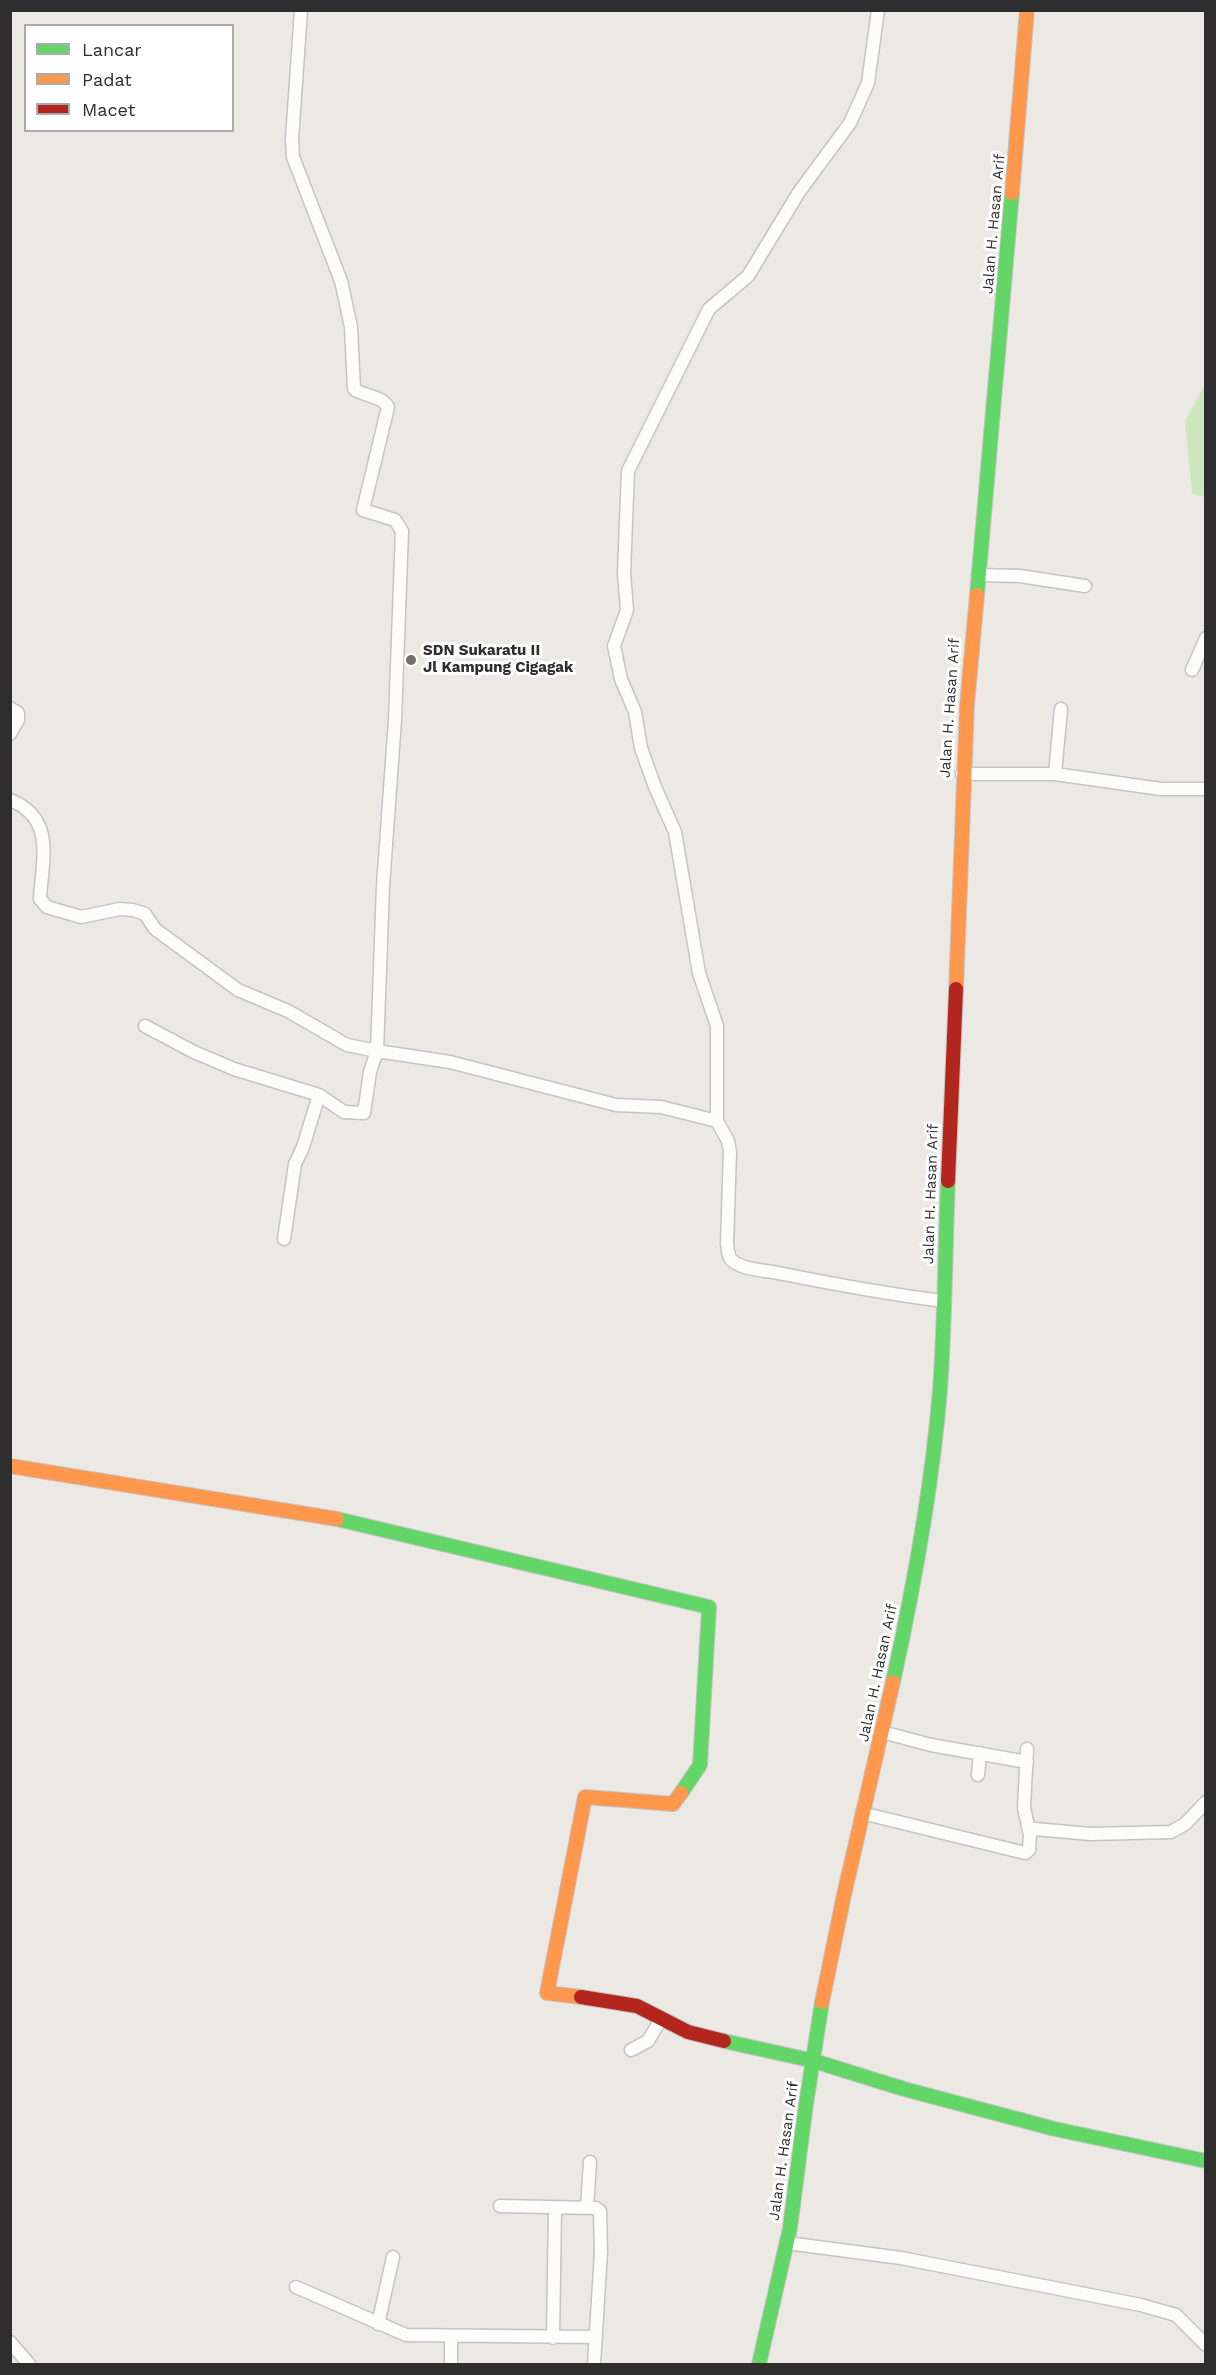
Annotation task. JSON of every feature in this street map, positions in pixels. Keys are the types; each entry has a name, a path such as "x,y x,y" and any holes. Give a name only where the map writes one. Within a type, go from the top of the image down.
{"main road":[{"name":"Jalan H. Hasan Arif","path":"759,2364 788,2243 808,2091 829,1970 862,1813 905,1629 933,1473 940,1389 962,774 978,574 1004,307 1027,10"},
{"path":"10,1466 342,1520 709,1607 700,1766 673,1804 585,1797 547,1994 618,2002 648,2011 684,2032 1055,2129 1206,2161"}],"street":[{"path":"145,1026 194,1052 234,1069 319,1095 345,1112 364,1113 370,1072 377,1051 383,886 397,696 402,531 395,520 363,510 388,407 381,399 360,394 354,389 351,327 341,282 293,157 292,139 301,10"},
{"path":"878,10 868,83 850,123 799,192 748,276 709,309 628,471 624,573 627,610 614,646 621,679 635,712 641,748 654,788 675,832 699,973 717,1026 717,1121 728,1140 730,1152 727,1244 729,1257 748,1267 871,1292 943,1301"},
{"path":"978,574 1020,576 1084,586"},
{"path":"1192,670 1206,638"},
{"path":"10,708 18,713 18,720 10,734"},
{"path":"1055,774 1061,709"},
{"path":"962,774 1055,774 1161,789 1206,789"},
{"path":"10,800 24,806 36,817 45,851 40,899 47,907 81,917 120,909 140,912 148,918 155,929 238,990 288,1011 347,1045 450,1062 616,1105 661,1107 717,1121"},
{"path":"284,1239 296,1164 319,1095"},
{"path":"862,1813 1025,1853 1029,1850 1030,1835 1024,1808 1027,1755 980,1752 931,1745 882,1732"},
{"path":"978,1775 980,1752"},
{"path":"1030,1835 1036,1829 1091,1834 1171,1832 1185,1824 1206,1802"},
{"path":"631,2050 648,2041 662,2019"},
{"path":"587,2208 590,2162"},
{"path":"500,2206 555,2209 597,2208 601,2214 594,2364"},
{"path":"553,2338 555,2209"},
{"path":"788,2243 901,2258 1149,2307 1176,2315 1206,2345"},
{"path":"378,2324 393,2257"},
{"path":"296,2287 406,2336 596,2337"},
{"path":"451,2337 451,2364"},
{"path":"10,2342 29,2364"}],"green space":[{"path":"1205,384 1205,497 1192,493 1185,421"}],"traffic: fast":[{"path":"977,595 1012,193"},
{"path":"893,1682 921,1537 937,1427 943,1338 948,1181"},
{"path":"337,1519 709,1607 700,1765 681,1793"},
{"path":"759,2364 790,2228 822,2002"},
{"path":"724,2041 814,2061 904,2089 1055,2129 1206,2161"}],"traffic: slow":[{"path":"1012,193 1027,10"},
{"path":"956,989 967,705 977,595"},
{"path":"10,1466 337,1519"},
{"path":"822,2002 893,1682"},
{"path":"581,1997 547,1993 585,1797 673,1804 681,1793"}],"traffic: jam":[{"path":"948,1181 956,989"},
{"path":"581,1997 637,2006 688,2032 724,2041"}],"place":[{"name":"SDN Sukaratu II Jl Kampung Cigagak","path":"411,660"}]}
